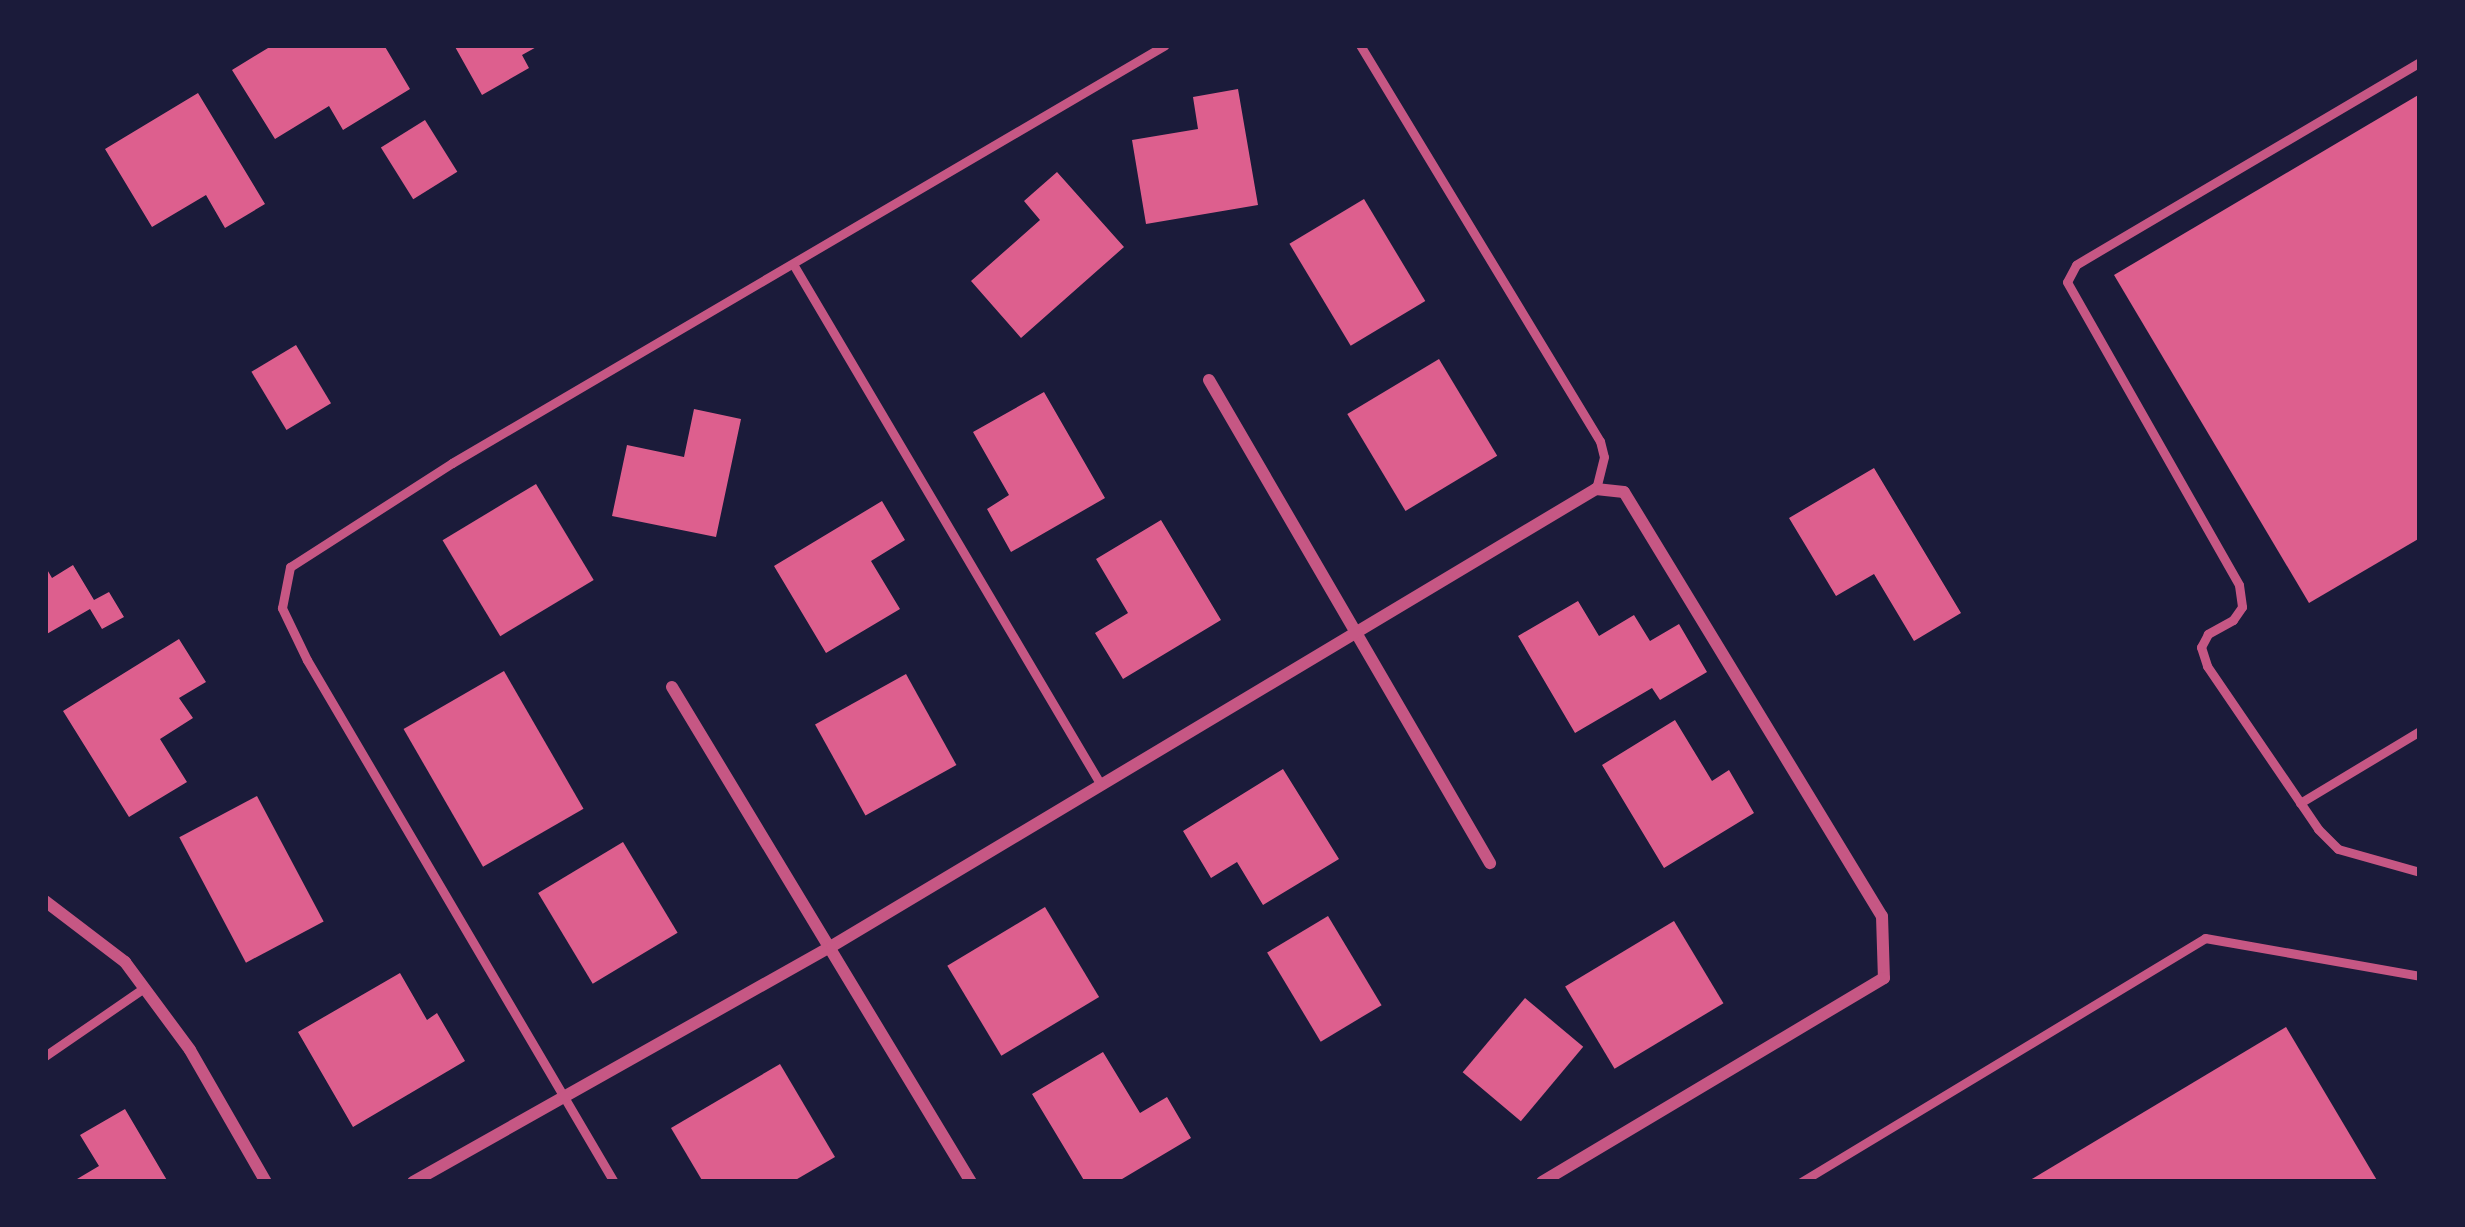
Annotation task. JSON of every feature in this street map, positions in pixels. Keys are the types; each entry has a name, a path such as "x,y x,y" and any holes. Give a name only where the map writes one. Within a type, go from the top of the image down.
{"street":[{"path":"1209,380 1490,862"},
{"path":"413,1182 832,946 1596,489 1624,492 1882,916 1884,978 1542,1182"},
{"path":"672,687 970,1182"},
{"path":"45,901 125,962 190,1050 266,1182"}],"lane":[{"path":"614,1182 307,660 282,608 290,567 452,463 1165,45"},
{"path":"1360,45 1600,441 1604,457 1596,489"},
{"path":"2420,62 2076,265 2067,282 2239,585 2242,607 2233,620 2208,634 2201,647 2207,666 2300,803 2338,849 2420,872"},
{"path":"793,264 1101,785"},
{"path":"2300,803 2420,730"},
{"path":"1801,1182 2205,938 2420,976"},
{"path":"45,1056 145,988"}],"building":[{"path":"273,45 384,45 410,89 343,130 329,106 275,139 232,70"},
{"path":"454,45 540,45 522,55 529,68 482,95"},
{"path":"1238,89 1258,205 1146,224 1132,140 1198,129 1193,97"},
{"path":"198,93 265,204 225,228 206,195 152,227 105,149"},
{"path":"2420,94 2420,538 2309,603 2114,275"},
{"path":"425,120 457,172 413,199 381,148"},
{"path":"1057,172 1124,247 1021,338 971,281 1040,220 1024,201"},
{"path":"1364,199 1425,301 1351,346 1289,244"},
{"path":"296,345 331,403 286,430 251,372"},
{"path":"1439,359 1497,456 1405,511 1347,414"},
{"path":"1044,392 1105,498 1011,552 987,509 1009,495 973,432"},
{"path":"694,409 741,419 716,537 612,516 627,445 684,457"},
{"path":"1874,468 1961,613 1914,641 1874,574 1836,596 1789,518"},
{"path":"536,484 594,580 500,636 443,540"},
{"path":"882,501 905,540 871,561 900,609 826,653 774,566"},
{"path":"1161,520 1221,620 1123,679 1095,633 1128,613 1096,559"},
{"path":"73,565 94,600 109,592 124,617 102,629 90,609 45,635 45,566 52,578"},
{"path":"1578,601 1599,636 1634,615 1650,641 1679,624 1707,672 1660,700 1652,688 1575,733 1518,636"},
{"path":"179,639 206,682 179,698 193,718 160,739 187,782 129,817 63,711"},
{"path":"504,671 584,809 483,867 404,729"},
{"path":"906,674 956,765 865,815 815,724"},
{"path":"1675,720 1712,781 1729,770 1754,813 1664,868 1602,765"},
{"path":"1283,769 1339,859 1263,905 1237,862 1211,878 1183,831"},
{"path":"257,796 324,921 246,963 179,837"},
{"path":"623,842 678,933 593,984 538,893"},
{"path":"1045,907 1099,997 1001,1056 947,966"},
{"path":"1328,916 1382,1005 1321,1042 1267,953"},
{"path":"1674,921 1723,1003 1615,1069 1565,986"},
{"path":"400,973 427,1020 437,1013 465,1061 353,1127 298,1032"},
{"path":"1525,998 1583,1047 1521,1121 1463,1072"},
{"path":"2286,1027 2378,1182 2027,1182"},
{"path":"1103,1052 1140,1113 1167,1097 1191,1138 1117,1182 1085,1182 1032,1094"},
{"path":"780,1064 835,1157 792,1182 703,1182 671,1128"},
{"path":"125,1109 168,1182 72,1182 99,1166 80,1135"}]}
